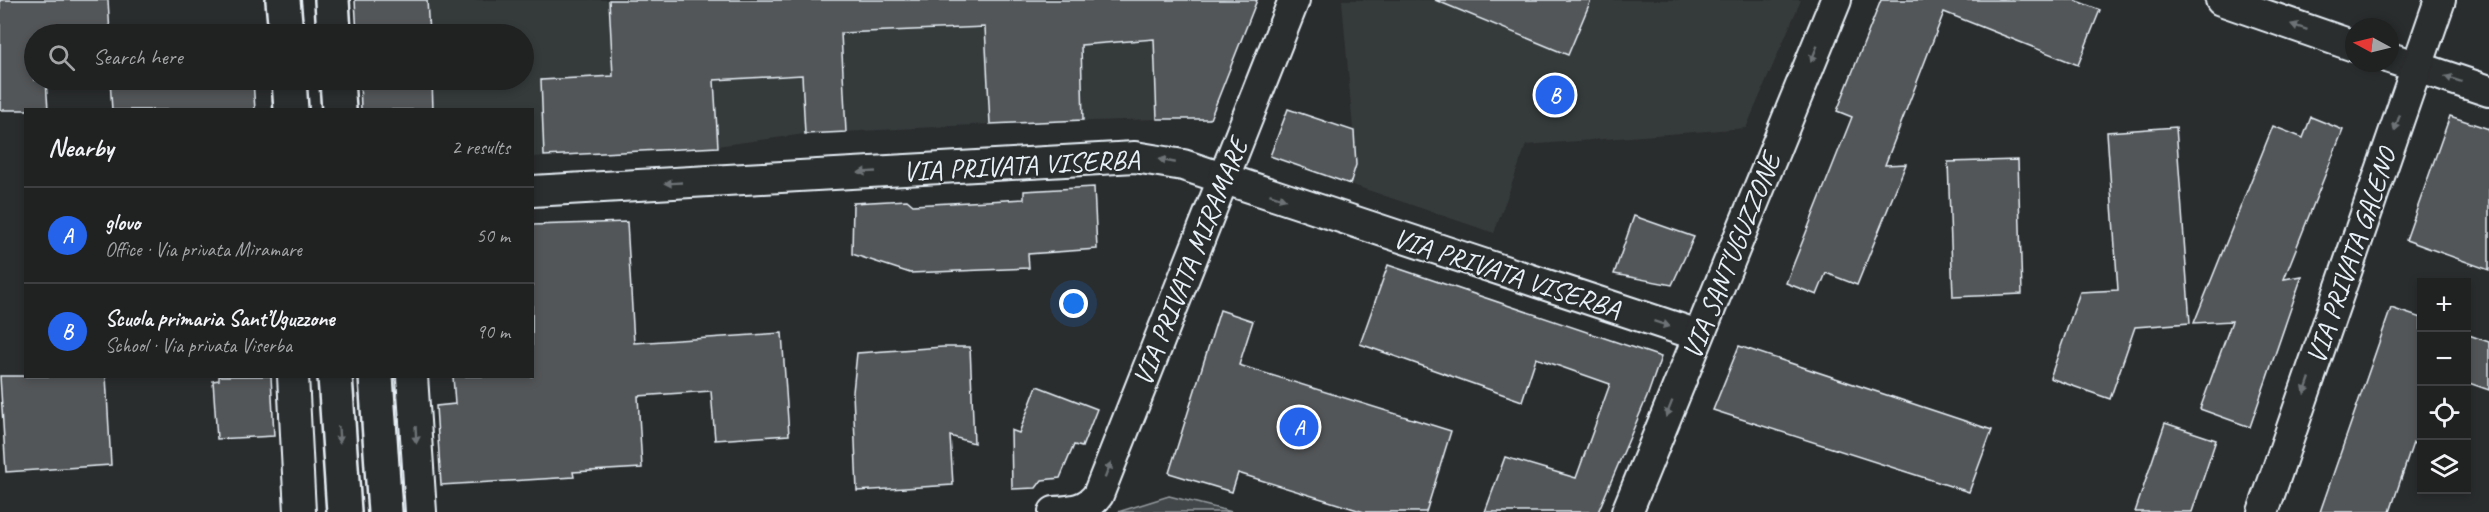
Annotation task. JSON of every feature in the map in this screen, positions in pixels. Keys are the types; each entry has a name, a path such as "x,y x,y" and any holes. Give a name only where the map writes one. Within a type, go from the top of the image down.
{"street":[{"path":"283,0 285,24"},
{"path":"332,0 333,24"},
{"name":"VIA PRIVATA MIRAMARE","path":"1063,511 1092,504 1098,495 1294,0"},
{"name":"VIA SANT'UGUZZONE","path":"1627,512 1836,0"},
{"path":"2221,0 2345,43"},
{"name":"VIA PRIVATA GALENO","path":"2263,512 2403,63 2440,0"},
{"path":"2403,63 2489,91"},
{"path":"290,90 291,108"},
{"path":"338,90 339,108"},
{"name":"VIA PRIVATA VISERBA","path":"534,191 1135,157 1184,165 1698,335"},
{"path":"293,378 300,512"},
{"path":"334,378 344,512"},
{"path":"376,378 385,512"},
{"path":"412,378 421,512"}],"shaded area":[{"path":"355,0 1257,0 1157,119 990,124 805,134 702,148 534,157 534,108 361,108 360,90 534,90 534,24 356,24"},
{"path":"1342,0 1801,0 1746,128 1526,145 1494,233 1350,184 1356,165"},
{"path":"1169,496 1232,512 1118,512"}],"building":[{"path":"0,0 108,0 109,24 24,24 24,90 47,90 48,108 0,110"},
{"path":"355,0 427,0 428,24 356,24"},
{"path":"609,0 1257,0 1210,119 1157,119 1154,39 1081,45 1083,120 990,124 985,27 841,33 846,132 805,134 802,75 714,80 718,147 544,156 541,80 613,76"},
{"path":"1435,0 1591,0 1568,55"},
{"path":"1881,0 2074,0 2100,10 2078,65 1944,12 1885,165 1906,164 1857,285 1826,273 1817,295 1786,283 1852,117 1837,111"},
{"path":"111,90 254,90 255,108 112,108"},
{"path":"360,90 432,90 433,108 361,108"},
{"path":"1288,109 1354,131 1356,165 1350,184 1270,156"},
{"path":"2450,116 2489,129 2489,270 2406,240"},
{"path":"2311,117 2343,130 2284,279 2302,276 2250,427 2200,409 2232,321 2194,323 2273,126 2303,138"},
{"path":"2176,127 2190,323 2135,327 2110,399 2050,378 2080,292 2118,290 2107,132"},
{"path":"2018,160 2022,294 1953,297 1948,162"},
{"path":"1094,187 1097,249 1028,254 1029,268 910,273 852,254 853,203 907,200 913,205 1024,199 1024,191"},
{"path":"1634,216 1694,237 1672,285 1614,274"},
{"path":"627,222 634,343 782,333 789,435 715,440 711,391 638,396 642,468 573,472 574,477 441,485 436,406 455,404 453,378 534,378 534,225"},
{"path":"1388,265 1661,357 1647,397 1598,512 1485,512 1505,457 1576,478 1610,384 1536,358 1522,401 1360,344"},
{"path":"2391,308 2417,317 2417,444 2413,443 2390,512 2320,512"},
{"path":"1220,310 1253,321 1239,365 1451,431 1426,512 1364,512 1238,473 1232,492 1169,473"},
{"path":"2471,336 2489,342 2489,390 2471,384"},
{"path":"1739,346 1992,430 1969,492 1713,410"},
{"path":"970,347 974,443 950,436 953,485 857,491 853,392 857,353"},
{"path":"0,376 106,378 111,465 6,472"},
{"path":"219,378 271,378 274,436 217,439 213,381"},
{"path":"1037,386 1097,409 1082,447 1074,445 1060,478 1042,480 1036,488 1012,489 1011,430 1019,433"},
{"path":"2165,423 2216,440 2192,512 2135,512"}],"place":[{"name":"Scuola primaria Sant’Uguzzone","path":"1555,95"},
{"name":"glovo","path":"1299,427"}]}
